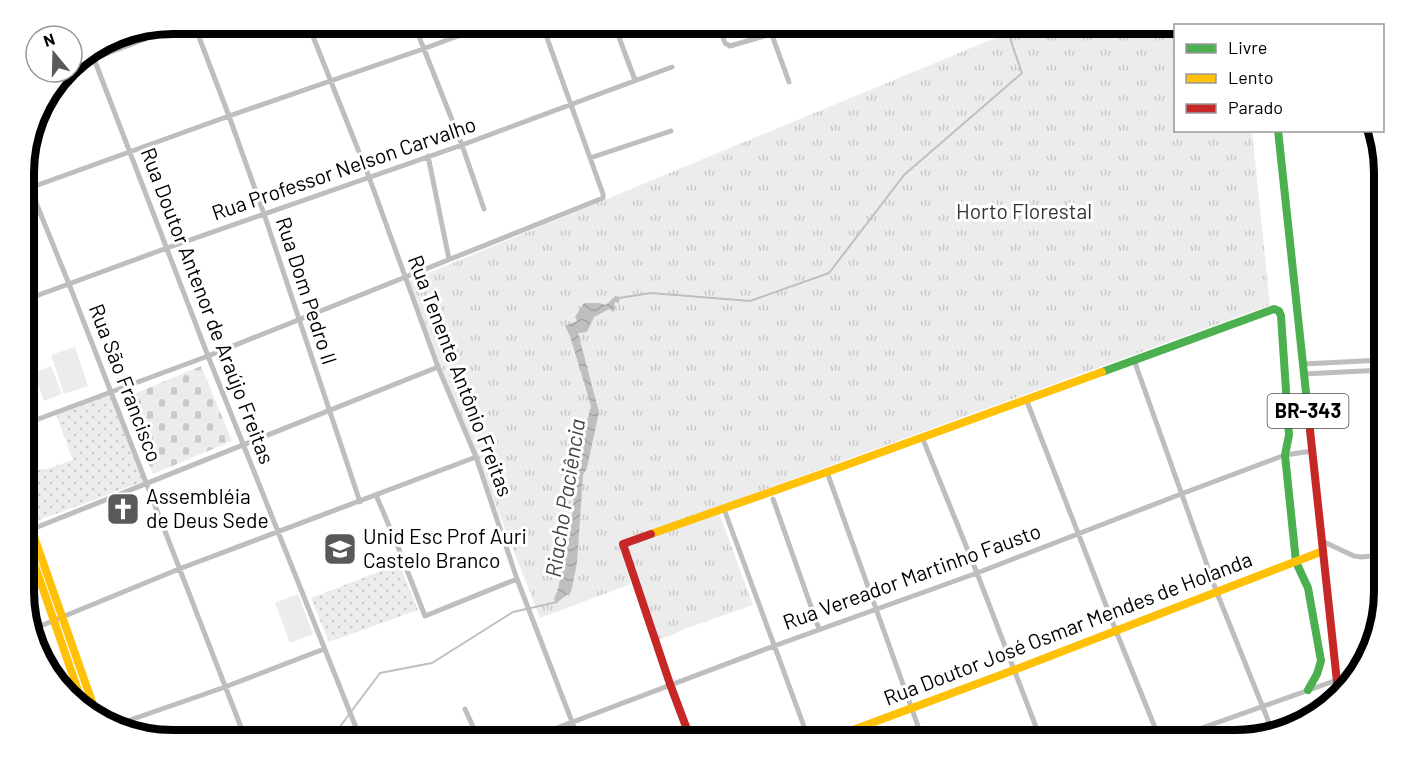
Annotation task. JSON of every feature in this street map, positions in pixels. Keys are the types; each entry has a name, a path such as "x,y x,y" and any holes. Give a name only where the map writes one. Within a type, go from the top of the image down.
{"main road":[{"name":"BR-343","path":"1278,132 1337,684"},
{"path":"687,730 623,544 1274,309 1281,313 1289,435 1285,455 1296,562 1308,588 1321,661 1308,690"},
{"path":"34,548 59,620 80,693"},
{"name":"Rua Doutor José Osmar Mendes de Holanda","path":"855,729 1323,551"},
{"path":"34,559 92,703"}],"street":[{"name":"Rua Dom Pedro II","path":"198,34 264,214 360,502"},
{"name":"Rua Tenente Antônio Freitas","path":"312,34 369,177 438,367 476,457 518,579 576,730"},
{"path":"418,34 462,145 484,209"},
{"path":"35,186 463,34"},
{"path":"34,421 208,356 601,199 604,196 546,34"},
{"path":"618,34 635,80"},
{"path":"722,34 725,43 730,46 771,34 789,82"},
{"path":"99,56 151,36"},
{"name":"Rua Doutor Antenor de Araújo Freitas","path":"94,59 277,533 357,730"},
{"name":"Rua Professor Nelson Carvalho","path":"35,296 462,145 672,67"},
{"path":"590,158 671,131"},
{"path":"428,156 449,259"},
{"name":"Rua São Francisco","path":"35,207 69,284 242,730"},
{"path":"1134,360 1217,593 1270,725"},
{"path":"1304,364 1374,360"},
{"path":"34,528 438,367"},
{"path":"1304,374 1374,370"},
{"path":"1026,399 1156,729"},
{"path":"922,437 1037,729"},
{"name":"Rua Vereador Martinho Fausto","path":"553,730 819,629 977,573 1285,455 1312,451"},
{"path":"39,627 179,569 476,457"},
{"path":"827,472 919,729"},
{"path":"376,495 425,616 518,579"},
{"path":"772,499 819,629"},
{"path":"724,508 805,729"},
{"path":"1322,541 1354,556 1374,556"},
{"path":"127,721 324,649"},
{"path":"1200,729 1337,680"},
{"path":"465,709 474,730"}],"green space":[{"name":"Horto Florestal","path":"1005,34 1174,34 1174,132 1252,132 1270,305 717,507 753,605 655,641 623,540 619,542 631,584 540,618 442,369 437,362 439,361 409,281"},
{"path":"75,347 88,386 64,394 51,355"},
{"path":"51,366 62,394 44,401 35,373"},
{"path":"201,366 232,441 153,474 122,399"},
{"path":"113,394 145,481 39,520 34,507 34,470 47,469 73,460 56,414"},
{"path":"399,564 418,610 329,642 311,598"},
{"path":"298,594 313,634 290,643 275,603"}],"water":[{"path":"615,296 620,297 619,303 615,302 614,312 609,309 594,317 587,332 578,333 599,412 587,468 583,475 577,563 571,592 556,603 554,599 563,564 559,539 566,535 571,526 578,455 591,406 565,326 577,321 575,317 584,303 606,305"}],"waterway":[{"name":"Riacho Paciência","path":"619,298 651,293 750,301 829,273 904,175 1022,73 1008,34"},
{"name":"Riacho Paciência","path":"338,730 380,673 432,663 513,612 557,602"}],"traffic: fast":[{"path":"1278,132 1310,430"},
{"path":"1102,372 1274,309 1279,311 1289,435 1285,455 1296,562 1308,588 1321,661 1308,690"}],"traffic: slow":[{"path":"651,534 1102,372"},
{"path":"34,537 93,703"},
{"path":"855,729 1323,551"},
{"path":"34,563 79,692"}],"traffic: jam":[{"path":"1310,430 1337,684"},
{"path":"651,534 623,544 687,730"}],"place":[{"name":"Assembléia de Deus Sede","path":"123,509"},
{"name":"Unid Esc Prof Auri Castelo Branco","path":"340,549"}]}
